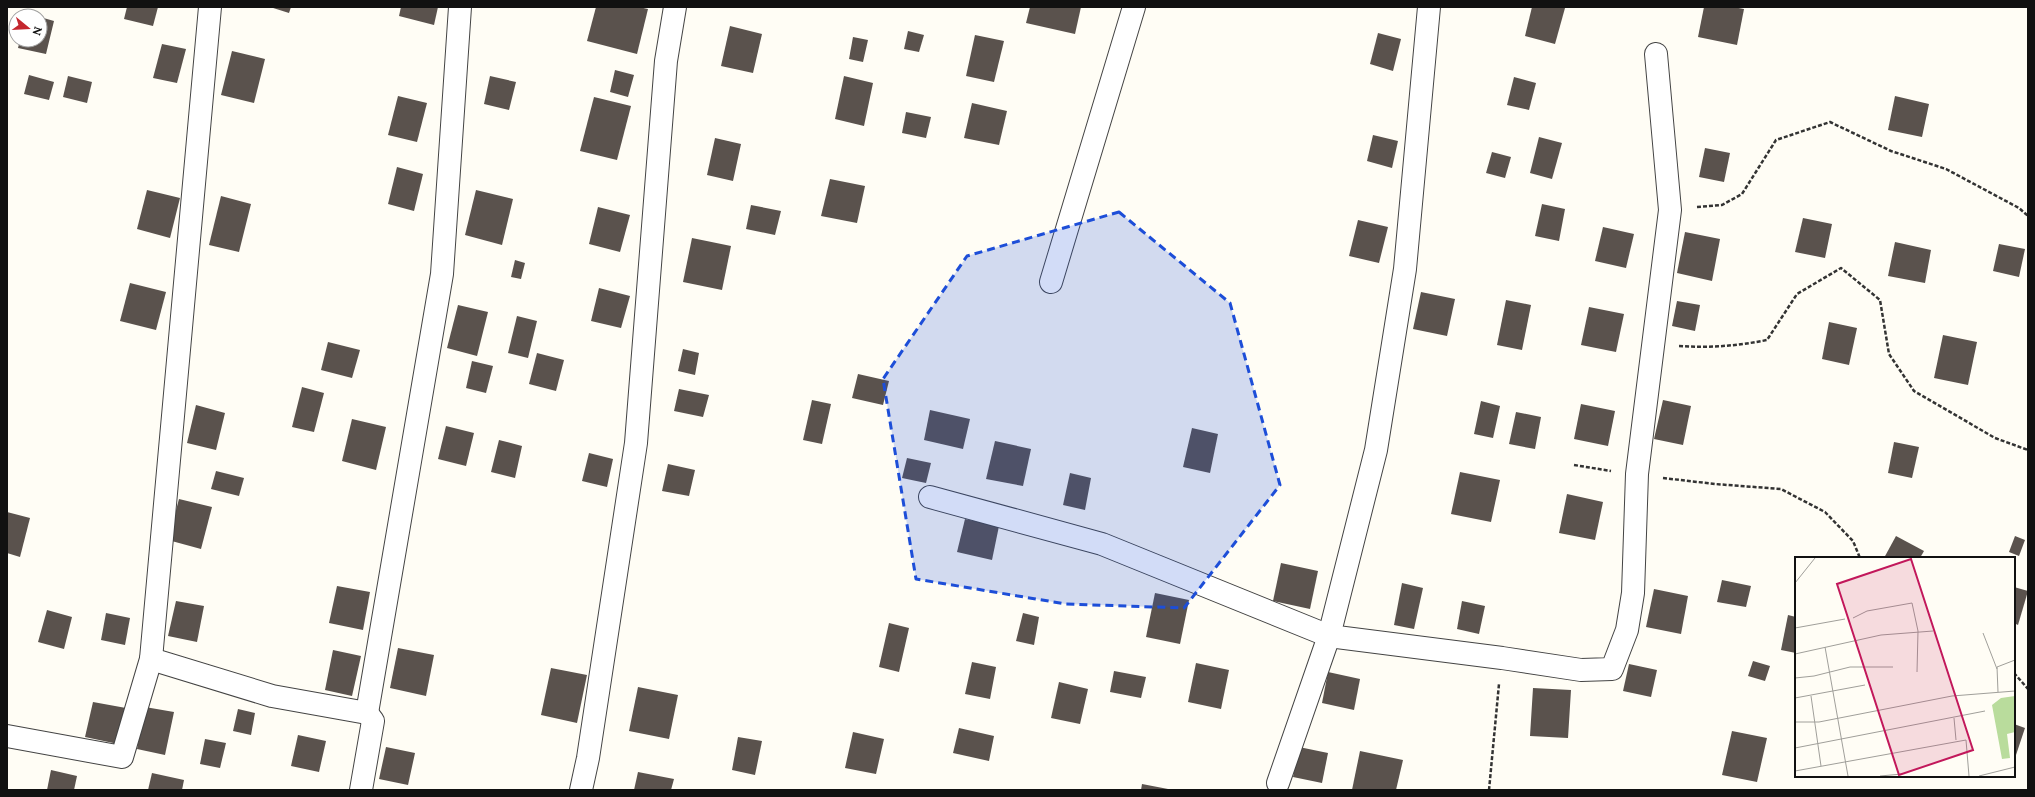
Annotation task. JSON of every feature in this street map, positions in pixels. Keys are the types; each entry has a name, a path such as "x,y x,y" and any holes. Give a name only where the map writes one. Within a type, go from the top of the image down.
{"street":[{"path":"7,736 122,756 151,659 210,7"},
{"path":"366,713 442,274 460,7"},
{"path":"581,790 588,758 636,444 666,61 675,7"},
{"path":"1052,282 1134,7"},
{"path":"1278,783 1329,636 1376,450 1402,284 1429,7"},
{"path":"930,497 1102,544 1329,636 1502,658 1581,670 1612,669 1627,630 1633,593 1637,474 1670,210 1656,54"},
{"path":"151,659 272,696 366,713 373,721 361,790"}],"path":[{"path":"1670,210 1722,205 1742,194 1776,140 1830,122 1891,152 1946,170 2019,208 2028,216"},
{"path":"1654,344 1704,348 1738,346 1767,340 1797,294 1841,268 1880,300 1889,354 1914,391 1950,410 1995,438 2028,450"},
{"path":"1574,465 1715,484 1781,489 1825,512 1854,541 1860,557"},
{"path":"1488,790 1502,658"},
{"path":"2015,674 2028,689"}],"highlighted area":[{"path":"1119,212 1230,303 1280,485 1184,608 1066,604 916,579 883,379 967,256"}],"building":[{"path":"127,7 158,7 153,26 124,19"},
{"path":"270,7 291,7 289,13"},
{"path":"401,7 438,7 434,25 399,16"},
{"path":"596,7 639,7 648,9 637,54 587,41"},
{"path":"1030,7 1081,7 1075,34 1026,23"},
{"path":"1532,7 1565,8 1555,44 1525,36"},
{"path":"1704,7 1733,7 1744,9 1737,45 1698,37"},
{"path":"48,19 54,21 48,46"},
{"path":"730,26 762,34 753,73 721,66"},
{"path":"908,31 924,35 919,52 904,49"},
{"path":"1378,33 1401,39 1393,71 1370,64"},
{"path":"975,35 1004,41 994,82 966,76"},
{"path":"853,37 868,40 863,62 849,59"},
{"path":"162,44 186,49 177,83 153,78"},
{"path":"18,48 47,48 46,54"},
{"path":"232,51 265,59 254,103 221,95"},
{"path":"615,70 634,75 628,97 610,92"},
{"path":"29,75 54,82 49,100 24,94"},
{"path":"68,76 92,82 87,103 63,97"},
{"path":"490,76 516,82 509,110 484,104"},
{"path":"844,76 873,83 864,126 835,119"},
{"path":"1514,77 1536,83 1529,110 1507,105"},
{"path":"398,96 427,103 417,142 388,135"},
{"path":"1895,96 1929,104 1922,137 1888,130"},
{"path":"594,97 631,106 617,160 580,151"},
{"path":"972,103 1007,111 999,145 964,138"},
{"path":"906,112 931,117 926,138 902,133"},
{"path":"1373,135 1398,141 1392,168 1367,161"},
{"path":"1539,137 1562,143 1552,179 1530,173"},
{"path":"715,138 741,144 733,181 707,175"},
{"path":"1705,148 1730,153 1724,182 1699,177"},
{"path":"1492,152 1511,157 1505,178 1486,173"},
{"path":"397,167 423,174 414,211 388,204"},
{"path":"830,179 865,186 857,223 821,216"},
{"path":"147,190 180,198 170,238 137,229"},
{"path":"476,190 513,199 502,245 465,235"},
{"path":"221,196 251,204 239,252 209,245"},
{"path":"1542,204 1565,209 1559,241 1535,236"},
{"path":"751,205 781,211 775,235 746,229"},
{"path":"598,207 630,215 620,252 589,244"},
{"path":"1803,218 1832,224 1825,258 1795,252"},
{"path":"1358,220 1388,227 1379,263 1349,256"},
{"path":"1603,227 1634,234 1626,268 1595,261"},
{"path":"1685,232 1720,239 1712,281 1677,273"},
{"path":"692,238 731,246 722,290 683,282"},
{"path":"1895,242 1931,250 1925,283 1888,276"},
{"path":"1999,244 2025,249 2019,277 1993,271"},
{"path":"515,260 525,263 521,279 511,277"},
{"path":"130,283 166,292 156,330 120,321"},
{"path":"599,288 630,296 621,328 591,321"},
{"path":"1421,292 1455,299 1447,336 1413,329"},
{"path":"1506,300 1531,305 1522,350 1497,345"},
{"path":"1677,301 1700,305 1695,331 1672,326"},
{"path":"458,305 488,312 477,356 447,348"},
{"path":"1589,307 1624,314 1616,352 1581,345"},
{"path":"517,316 537,321 528,358 508,353"},
{"path":"1829,322 1857,328 1849,365 1822,359"},
{"path":"1943,335 1977,342 1968,385 1934,378"},
{"path":"328,342 360,350 352,378 321,370"},
{"path":"683,349 699,353 695,375 678,371"},
{"path":"537,353 564,360 556,391 529,384"},
{"path":"472,361 493,366 486,393 466,388"},
{"path":"858,374 889,381 883,405 852,398"},
{"path":"302,387 324,393 314,432 292,427"},
{"path":"679,389 709,395 703,417 674,411"},
{"path":"812,400 831,404 822,444 803,440"},
{"path":"1663,400 1691,406 1683,445 1654,439"},
{"path":"1481,401 1500,406 1493,438 1474,434"},
{"path":"1581,404 1615,411 1608,446 1574,439"},
{"path":"196,405 225,413 216,450 187,443"},
{"path":"930,410 970,419 963,449 924,440"},
{"path":"1516,412 1541,417 1535,449 1509,444"},
{"path":"352,419 386,427 376,470 342,461"},
{"path":"446,426 474,433 466,466 438,459"},
{"path":"1192,428 1218,434 1210,473 1183,467"},
{"path":"499,440 522,446 515,478 491,472"},
{"path":"995,441 1031,449 1023,486 986,479"},
{"path":"1894,442 1919,447 1912,478 1888,473"},
{"path":"589,453 613,459 607,487 582,481"},
{"path":"907,458 931,463 926,483 902,478"},
{"path":"668,464 695,470 689,496 662,491"},
{"path":"216,471 244,478 239,496 211,489"},
{"path":"1460,472 1500,480 1491,522 1451,514"},
{"path":"1070,473 1091,478 1085,510 1063,505"},
{"path":"1567,494 1603,502 1595,540 1559,533"},
{"path":"179,499 212,507 201,549 168,540"},
{"path":"7,512 30,518 20,557 7,553"},
{"path":"965,519 999,526 992,560 957,552"},
{"path":"1896,536 1924,551 1921,557 1885,557"},
{"path":"2015,536 2025,540 2019,556 2009,552"},
{"path":"1281,563 1318,571 1310,609 1273,601"},
{"path":"1722,580 1751,586 1746,607 1717,602"},
{"path":"1402,583 1423,588 1414,629 1394,625"},
{"path":"337,586 370,592 363,630 329,623"},
{"path":"2015,587 2028,591 2018,625 2015,624"},
{"path":"1654,589 1688,596 1681,634 1646,627"},
{"path":"1155,593 1189,600 1180,644 1146,637"},
{"path":"176,601 204,606 197,642 168,636"},
{"path":"1462,601 1485,606 1479,634 1457,629"},
{"path":"47,610 72,617 64,649 38,642"},
{"path":"106,613 130,618 125,645 101,640"},
{"path":"1023,613 1039,617 1034,645 1016,641"},
{"path":"1788,615 1795,617 1795,653 1781,650"},
{"path":"889,623 909,628 899,672 879,667"},
{"path":"398,648 434,655 426,696 390,688"},
{"path":"333,650 361,656 352,696 325,690"},
{"path":"1753,661 1770,666 1765,681 1748,676"},
{"path":"972,662 996,667 990,699 965,694"},
{"path":"1196,663 1229,670 1221,709 1188,702"},
{"path":"1629,664 1657,670 1651,697 1623,691"},
{"path":"551,668 587,675 577,723 541,715"},
{"path":"1114,671 1146,677 1141,698 1110,692"},
{"path":"1328,672 1360,679 1354,710 1322,703"},
{"path":"1059,682 1088,689 1080,724 1051,718"},
{"path":"638,687 678,695 669,739 629,731"},
{"path":"1533,688 1571,690 1568,738 1530,736"},
{"path":"93,702 126,708 118,744 85,737"},
{"path":"145,707 174,712 165,755 137,749"},
{"path":"238,709 255,713 251,735 233,731"},
{"path":"2015,724 2025,728 2015,758"},
{"path":"959,728 994,736 989,761 953,753"},
{"path":"1732,731 1767,738 1757,782 1722,775"},
{"path":"853,732 884,739 876,774 845,768"},
{"path":"298,735 326,741 319,772 291,766"},
{"path":"738,737 762,741 755,775 732,770"},
{"path":"205,739 226,743 220,768 200,764"},
{"path":"386,747 415,753 408,785 379,779"},
{"path":"1299,747 1328,753 1322,783 1293,777"},
{"path":"1360,751 1403,760 1396,790 1352,790"},
{"path":"51,770 77,776 74,790 47,790"},
{"path":"638,772 674,779 671,790 634,790"},
{"path":"152,773 184,780 182,790 148,790"},
{"path":"1142,784 1168,789 1168,790 1141,790"}]}
